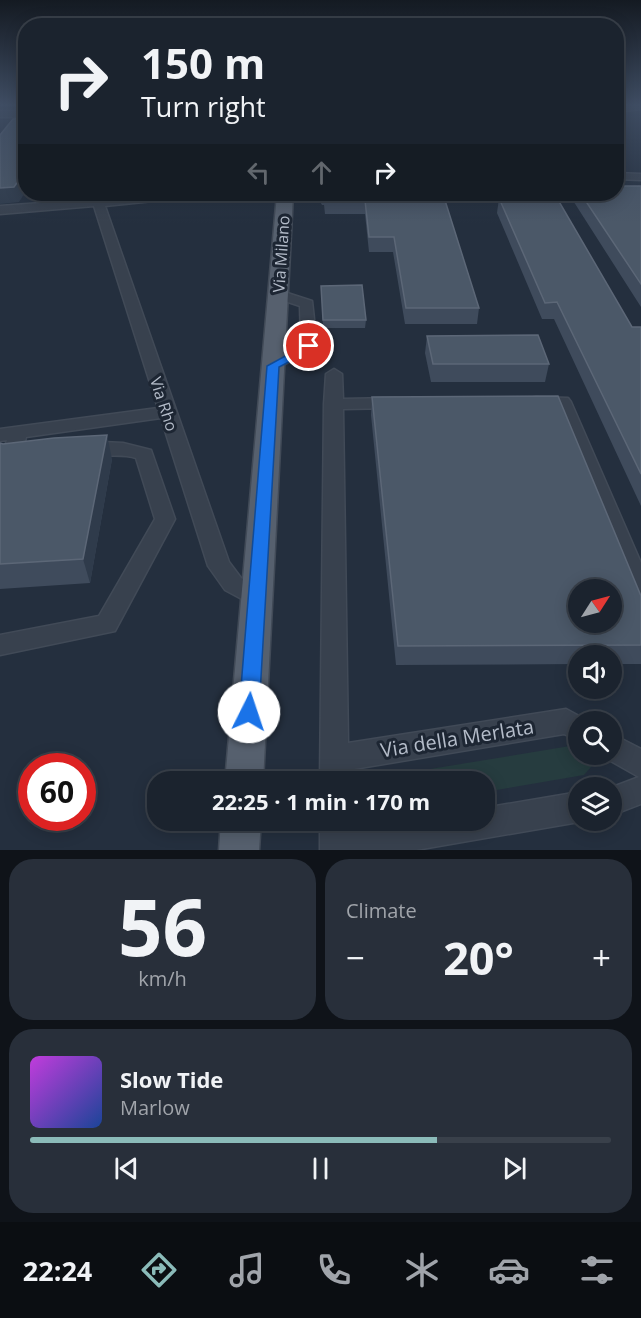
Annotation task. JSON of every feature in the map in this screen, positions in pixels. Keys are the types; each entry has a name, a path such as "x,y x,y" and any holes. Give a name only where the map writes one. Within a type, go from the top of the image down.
{"main road":[{"name":"Via Milano","path":"245,771 285,201"},
{"path":"239,850 241,831"}],"street":[{"path":"624,176 641,177"},
{"path":"0,210 70,201"},
{"name":"Via Rho","path":"102,201 167,412 219,566 233,584 257,597"},
{"path":"273,366 309,346 307,304 278,294"},
{"path":"333,374 334,770"},
{"path":"516,402 562,402 641,589"},
{"path":"333,404 413,403"},
{"path":"33,457 11,460 9,434 167,412"},
{"path":"0,645 107,624 165,519 144,454 109,447 66,453"},
{"name":"Via della Merlata","path":"334,770 568,722"},
{"path":"622,753 641,764"},
{"path":"622,797 641,790"},
{"path":"335,840 568,808"}],"green space":[{"path":"568,746 568,765 590,765 591,767 584,775 495,790 495,771 418,771"}],"building":[{"path":"0,144 18,144 18,181 14,187 0,188"},
{"path":"624,186 641,186 641,284 586,201 624,201"},
{"path":"365,201 445,201 479,308 406,308 394,237 369,237"},
{"path":"500,201 559,201 632,327 641,327 641,474 557,302 545,303"},
{"path":"362,285 366,320 323,320 321,286"},
{"path":"538,335 549,364 433,364 427,336"},
{"path":"558,396 641,596 641,645 398,646 372,397"},
{"path":"107,435 83,559 0,564 0,443"}],"route":[{"path":"249,712 273,366 309,346"}]}
